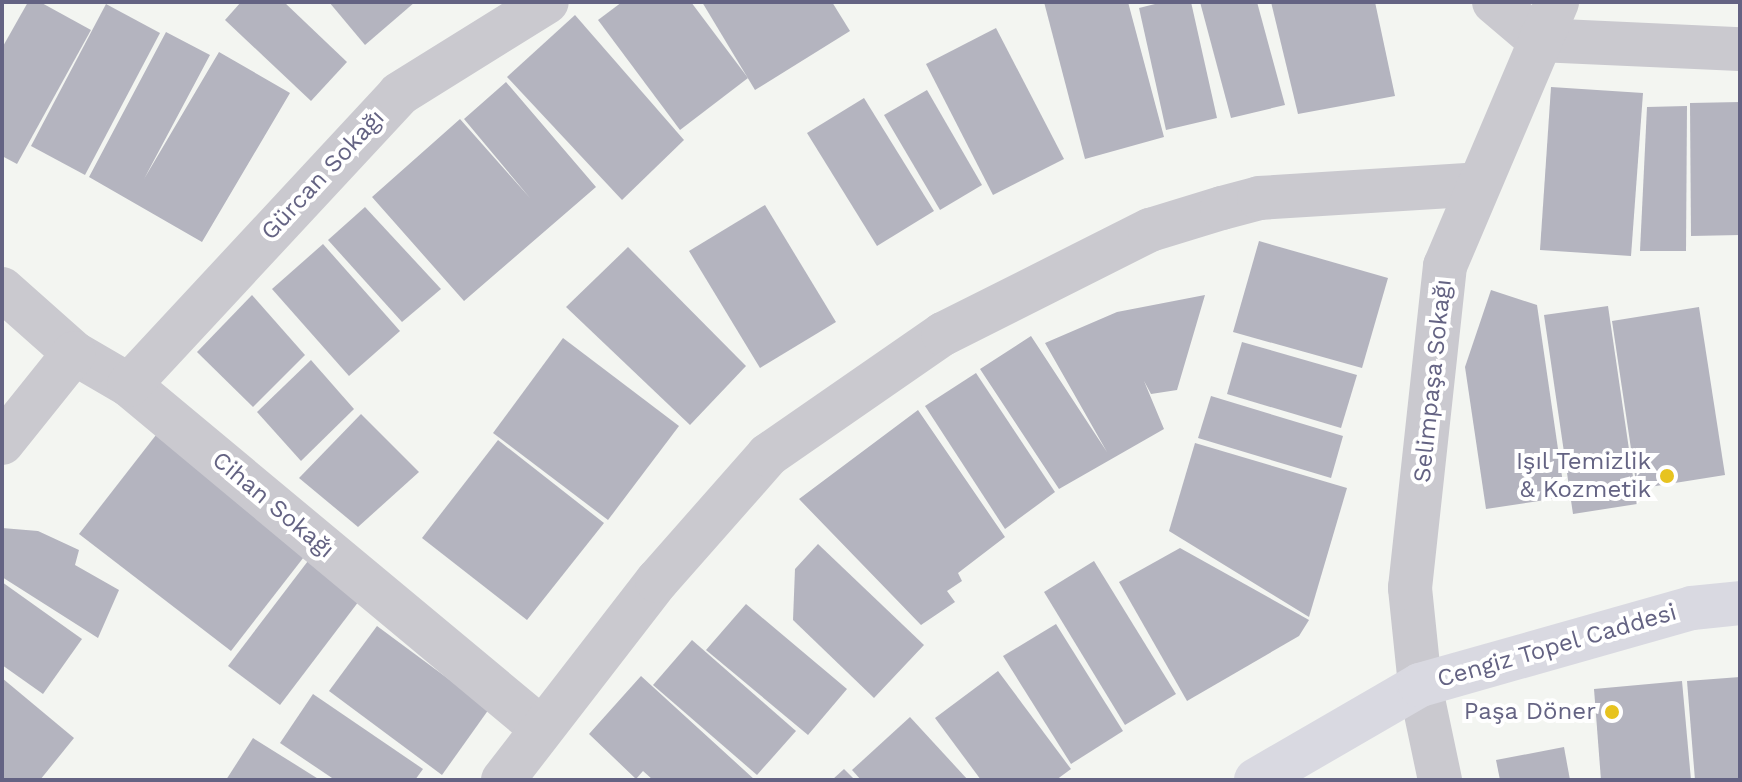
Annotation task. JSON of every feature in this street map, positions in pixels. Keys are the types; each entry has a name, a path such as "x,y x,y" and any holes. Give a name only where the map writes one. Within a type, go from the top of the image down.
{"main road":[{"name":"Cengiz Topel Caddesi","path":"1256,780 1420,685 1692,608 1740,603"}],"street":[{"name":"Gürcan Sokağı","path":"129,385 399,94 547,2"},
{"path":"1494,2 1548,21 1740,49"},
{"name":"Selimpaşa Sokağı","path":"1440,780 1420,685 1410,588 1445,266 1548,21"},
{"path":"503,780 711,516 768,455 943,334 1150,230 1222,208 1259,198 1479,184"},
{"name":"Cihan Sokağı","path":"2,289 74,353 129,385 541,728"},
{"path":"2,443 74,353"}],"building":[{"path":"28,2 40,2 91,30 17,164 2,156 2,48"},
{"path":"241,2 284,2 347,62 311,101 225,20"},
{"path":"329,2 415,2 365,45"},
{"path":"622,2 691,2 748,78 680,130 598,20"},
{"path":"702,2 832,2 850,31 755,90"},
{"path":"1044,2 1128,2 1164,137 1085,159"},
{"path":"1163,2 1191,2 1217,118 1166,130 1139,8"},
{"path":"1200,2 1257,2 1285,105 1231,118"},
{"path":"1271,2 1375,2 1395,96 1298,114"},
{"path":"106,4 160,33 85,175 31,146"},
{"path":"575,15 684,140 622,200 507,77"},
{"path":"996,28 1064,159 993,195 926,64"},
{"path":"166,32 210,55 144,179 219,52 290,93 202,242 89,177"},
{"path":"506,82 596,187 464,301 372,197 460,119 530,198 464,119"},
{"path":"1551,87 1643,93 1631,256 1540,250"},
{"path":"927,90 982,185 940,210 884,115"},
{"path":"864,98 934,211 877,246 807,133"},
{"path":"1740,102 1740,235 1691,236 1690,103"},
{"path":"1687,106 1686,251 1640,251 1647,107"},
{"path":"765,205 836,322 760,368 689,251"},
{"path":"365,207 441,289 402,322 328,240"},
{"path":"1259,241 1388,278 1362,368 1233,332"},
{"path":"323,244 400,331 349,376 272,289"},
{"path":"628,247 746,366 690,425 566,307"},
{"path":"1491,290 1537,305 1565,497 1486,509 1465,367"},
{"path":"252,295 305,355 253,407 197,352"},
{"path":"1205,295 1177,390 1151,394 1144,381 1164,429 1059,489 980,369 1031,336 1107,452 1045,343 1117,312"},
{"path":"1608,306 1637,504 1573,514 1544,315"},
{"path":"1699,307 1725,475 1637,489 1612,321"},
{"path":"563,338 679,426 608,520 493,433"},
{"path":"1242,342 1357,375 1341,428 1227,394"},
{"path":"311,360 354,409 301,461 257,412"},
{"path":"976,373 1055,492 1005,529 925,406"},
{"path":"1211,396 1343,436 1331,478 1198,438"},
{"path":"918,410 1005,537 958,573 962,581 947,591 955,602 921,625 799,499"},
{"path":"361,414 419,472 358,527 299,478"},
{"path":"156,435 307,553 231,651 79,534"},
{"path":"498,440 604,523 527,620 422,538"},
{"path":"1195,443 1347,488 1309,617 1169,531"},
{"path":"2,528 38,531 79,550 75,565 119,590 98,638 2,577"},
{"path":"818,544 924,645 874,698 793,620 795,569"},
{"path":"1180,548 1309,620 1299,636 1187,701 1119,582"},
{"path":"311,557 362,597 280,705 228,666"},
{"path":"1094,561 1176,694 1125,725 1044,592"},
{"path":"2,582 82,639 43,694 2,665"},
{"path":"746,604 847,689 808,735 706,650"},
{"path":"1056,624 1123,731 1071,764 1003,656"},
{"path":"377,626 489,709 442,775 329,691"},
{"path":"692,640 796,731 757,775 653,685"},
{"path":"998,671 1071,769 1056,780 981,780 935,718"},
{"path":"641,676 755,780 653,780 643,771 636,779 589,734"},
{"path":"1740,677 1740,780 1695,780 1687,681"},
{"path":"2,678 74,738 40,780 2,780"},
{"path":"1682,681 1691,780 1601,780 1594,689"},
{"path":"313,694 423,769 415,780 335,780 280,743"},
{"path":"910,717 968,780 861,780 852,770"},
{"path":"253,738 320,780 226,780"},
{"path":"1564,747 1570,780 1500,780 1496,760"},
{"path":"844,769 855,780 832,780"}],"place":[{"name":"Işıl Temizlik & Kozmetik","path":"1667,476"},
{"name":"Paşa Döner","path":"1612,712"}]}
